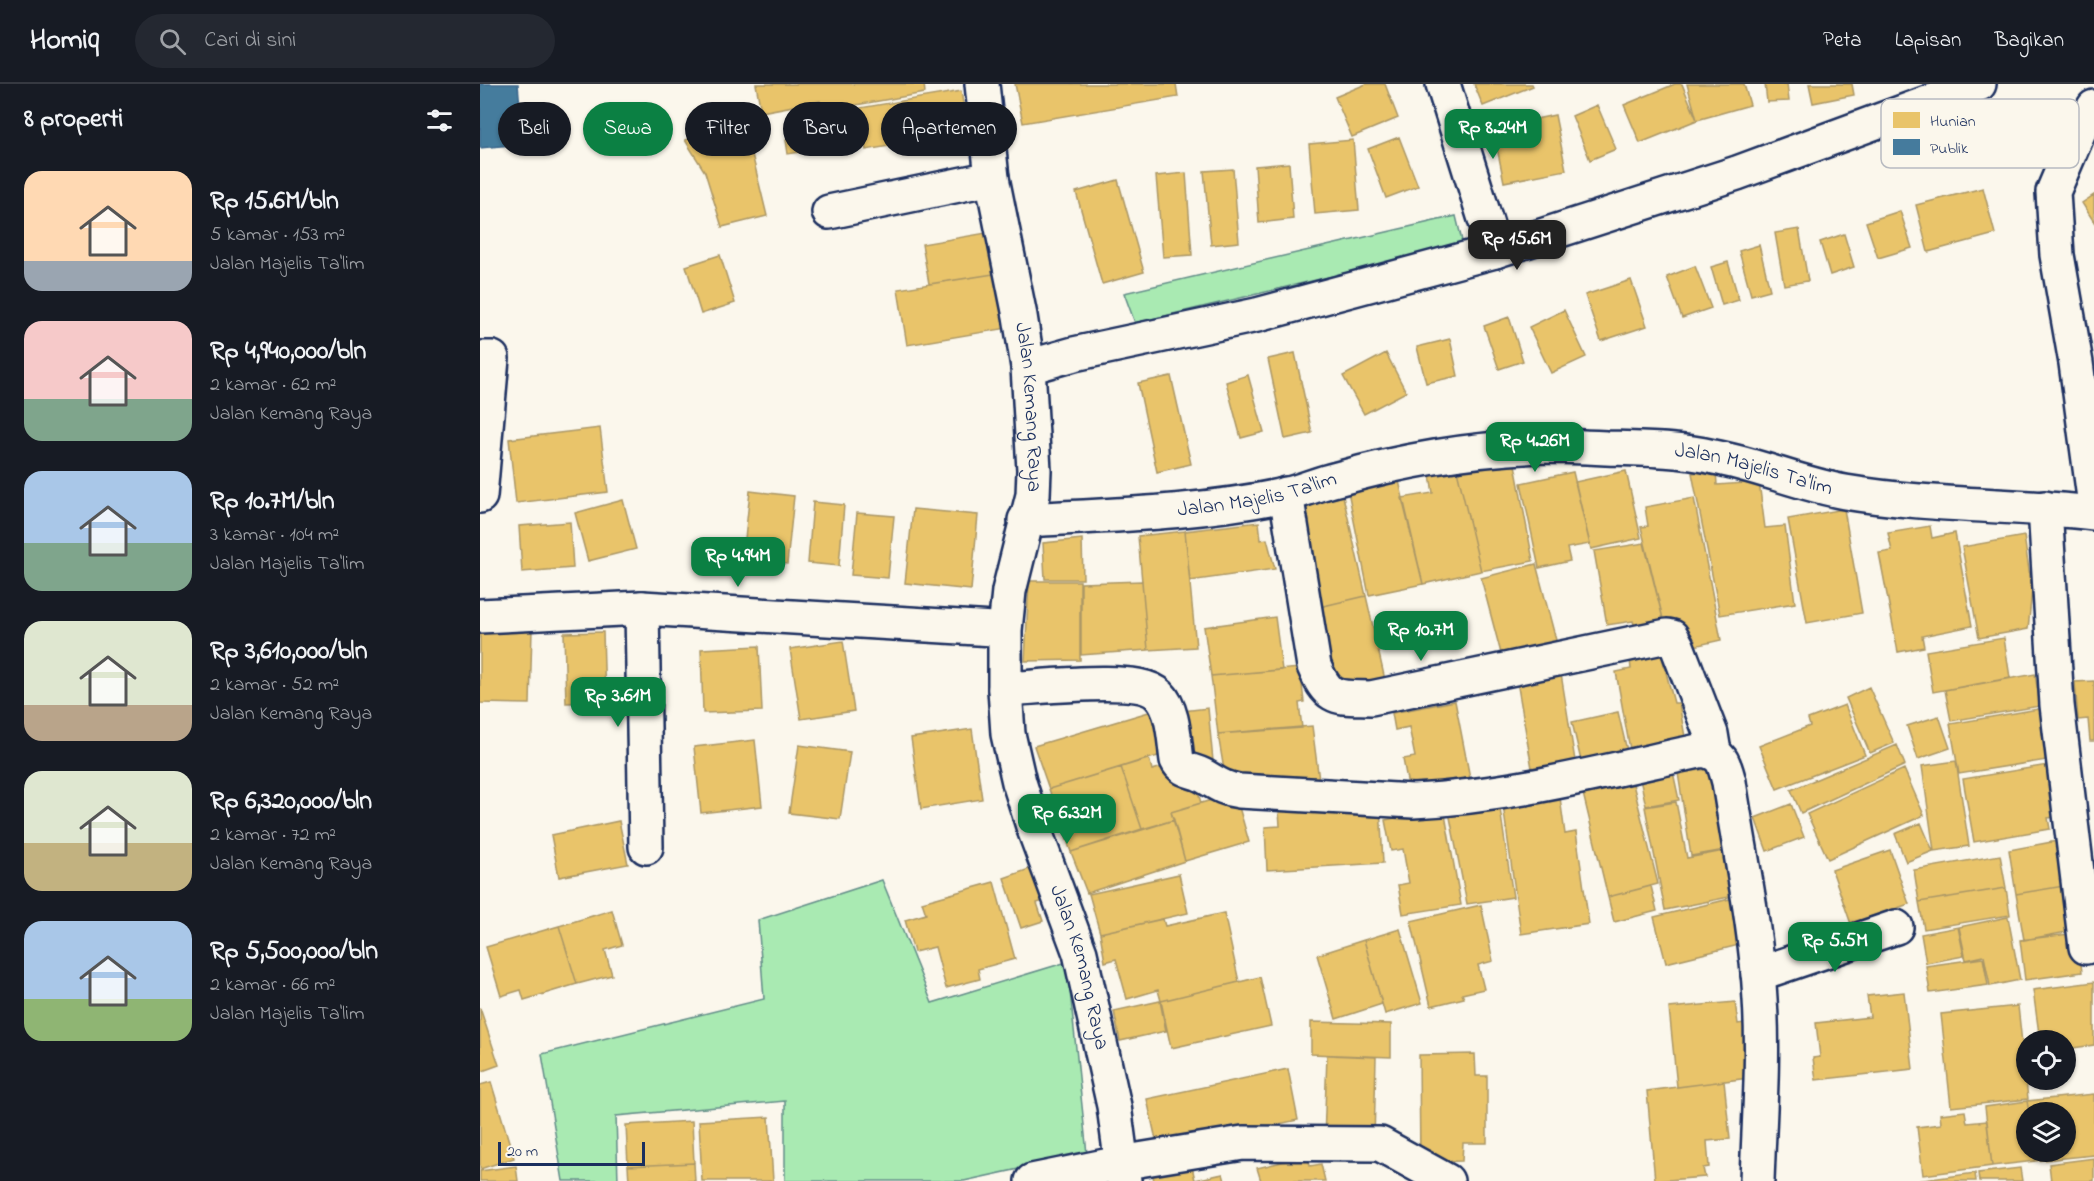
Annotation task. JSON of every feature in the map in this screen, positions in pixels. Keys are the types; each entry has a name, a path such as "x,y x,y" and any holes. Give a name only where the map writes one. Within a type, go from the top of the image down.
{"street":[{"name":"Jalan Kemang Raya","path":"982,84 992,178 1028,367 1034,470 1033,495 1009,591 1005,630 1008,734 1019,782 1034,829 1080,953 1114,1106 1122,1172"},
{"path":"1443,84 1495,251"},
{"path":"1938,99 1979,84"},
{"path":"2079,130 2094,107"},
{"path":"1028,367 1074,354 1257,315 1495,251 1737,173 1881,120"},
{"path":"2063,168 2053,192 2058,255 2076,363 2094,498"},
{"path":"829,212 992,178"},
{"path":"480,358 492,358 480,496"},
{"name":"Jalan Majelis Ta'lim","path":"1025,520 1176,511 1286,494 1411,461 1473,452 1545,446 1660,450 1714,457 1800,482 1884,498 2094,513"},
{"path":"1286,494 1314,666 1322,686 1330,693 1346,697 1371,698 1667,636 1672,637 1711,734 1714,752 1723,762 1729,782 1758,974 1762,1022 1757,1181"},
{"path":"2045,508 2057,705 2086,947"},
{"path":"642,608 646,847"},
{"path":"480,616 642,608 994,628"},
{"path":"1005,689 1127,683 1148,687 1159,694 1167,706 1179,765 1185,770 1201,774 1221,787 1239,791 1413,801 1440,799 1542,786 1703,750 1714,752"},
{"path":"1758,974 1896,927"},
{"path":"1032,1181 1122,1172 1243,1143 1380,1144 1447,1181"}],"green space":[{"path":"1456,216 1463,245 1135,323 1124,293"},
{"path":"882,880 932,1003 1067,962 1087,1154 964,1181 785,1181 785,1101 616,1116 618,1181 563,1181 542,1054 764,999 758,920"}],"building: Hunian":[{"path":"756,84 924,84 925,93 869,103 783,102 783,108 771,110 771,102 759,102"},
{"path":"1015,84 1176,84 1178,97 1023,123"},
{"path":"1366,84 1385,84 1398,118 1352,137 1335,97"},
{"path":"1474,84 1532,84 1533,86 1483,106"},
{"path":"1675,84 1682,84 1697,120 1640,143 1624,105"},
{"path":"1687,84 1744,84 1750,105 1697,120"},
{"path":"1765,84 1787,84 1789,101 1767,102"},
{"path":"1809,84 1852,84 1854,95 1813,103"},
{"path":"961,91 963,102 895,102"},
{"path":"881,104 881,148 869,150 869,106"},
{"path":"1597,105 1616,149 1590,160 1572,116"},
{"path":"1555,115 1566,170 1504,182 1493,128"},
{"path":"1399,137 1418,186 1386,198 1368,149"},
{"path":"1353,140 1359,210 1315,214 1309,144"},
{"path":"695,156 752,156 767,216 722,227 705,172"},
{"path":"1289,163 1293,219 1259,223 1255,166"},
{"path":"1233,169 1239,242 1211,245 1204,171"},
{"path":"1186,173 1192,255 1163,257 1156,176"},
{"path":"1118,180 1144,272 1102,284 1076,192"},
{"path":"1983,188 1995,234 1928,252 1916,205"},
{"path":"2094,195 2094,222 2082,203"},
{"path":"1900,211 1912,248 1878,258 1866,222"},
{"path":"1799,229 1808,281 1784,285 1775,233"},
{"path":"992,232 1000,273 929,284 922,244"},
{"path":"1844,234 1854,267 1830,275 1820,242"},
{"path":"1759,245 1770,290 1751,295 1739,251"},
{"path":"720,255 735,303 701,314 686,266"},
{"path":"1728,262 1739,300 1722,305 1711,267"},
{"path":"1695,266 1711,308 1682,318 1667,277"},
{"path":"1000,273 1008,328 907,345 898,289"},
{"path":"1631,280 1647,326 1601,341 1585,295"},
{"path":"1564,310 1586,357 1551,373 1529,327"},
{"path":"1509,317 1523,361 1499,369 1484,326"},
{"path":"1450,339 1458,376 1426,383 1417,347"},
{"path":"1295,353 1312,433 1285,439 1268,359"},
{"path":"1386,353 1406,392 1364,414 1343,376"},
{"path":"1248,375 1264,432 1241,438 1226,382"},
{"path":"1171,376 1191,464 1157,472 1138,383"},
{"path":"600,428 608,492 516,503 509,439"},
{"path":"1514,459 1533,561 1481,571 1457,470"},
{"path":"1457,470 1481,571 1423,584 1402,498 1433,493 1430,475"},
{"path":"1716,470 1717,485 1759,482 1765,528 1785,526 1795,603 1720,615 1692,473"},
{"path":"1626,471 1641,538 1591,549 1575,482"},
{"path":"1573,472 1590,544 1567,548 1570,561 1539,568 1521,483"},
{"path":"1399,481 1423,584 1369,595 1348,491"},
{"path":"750,491 794,496 787,564 743,558"},
{"path":"1343,496 1366,596 1315,608 1294,508"},
{"path":"1694,498 1721,640 1681,649 1664,623 1641,527 1648,526 1645,507"},
{"path":"623,500 636,549 588,561 575,513"},
{"path":"813,502 844,505 839,566 808,563"},
{"path":"913,509 978,515 971,590 905,583"},
{"path":"1844,509 1862,613 1807,623 1788,519"},
{"path":"857,513 894,516 888,578 851,575"},
{"path":"570,522 573,568 522,572 519,526"},
{"path":"1259,522 1261,540 1267,539 1275,569 1190,581 1185,531"},
{"path":"1930,526 1932,538 1955,533 1972,626 1922,636 1924,647 1898,652 1879,553 1892,551 1888,533"},
{"path":"1185,531 1196,647 1148,650 1138,536"},
{"path":"2024,536 2032,591 2028,629 1979,638 1962,547"},
{"path":"1082,539 1083,579 1045,579 1043,543"},
{"path":"1644,543 1664,623 1635,628 1633,621 1607,625 1594,551"},
{"path":"1536,564 1557,644 1502,657 1481,578"},
{"path":"1029,581 1080,581 1080,660 1025,661"},
{"path":"1142,581 1148,650 1081,655 1081,583"},
{"path":"1366,596 1385,680 1335,692 1315,608"},
{"path":"1275,617 1282,670 1211,676 1204,627"},
{"path":"480,630 532,630 530,704 480,703"},
{"path":"603,632 605,702 566,703 564,633"},
{"path":"2004,638 2010,678 1933,692 1926,651"},
{"path":"843,641 854,711 801,719 790,649"},
{"path":"759,646 762,711 703,713 701,649"},
{"path":"1661,653 1674,703 1679,703 1685,737 1664,741 1666,749 1631,755 1616,672 1631,669 1630,659"},
{"path":"1300,668 1304,702 1299,703 1302,728 1218,734 1211,676"},
{"path":"1561,674 1576,767 1533,774 1517,681"},
{"path":"2035,674 2040,706 1951,721 1945,690"},
{"path":"2094,681 2094,741 2090,741 2088,719 2078,720 2075,682"},
{"path":"1869,687 1894,743 1870,753 1846,698"},
{"path":"1455,701 1470,778 1409,791 1403,759 1415,757 1409,727 1395,730 1392,713"},
{"path":"1845,705 1865,755 1777,789 1759,746 1810,726 1808,719"},
{"path":"2050,707 2059,758 1959,774 1950,724"},
{"path":"1208,708 1213,761 1179,764 1174,712"},
{"path":"1159,709 1171,752 1049,789 1034,746"},
{"path":"1618,712 1628,755 1582,765 1572,722"},
{"path":"1939,716 1950,748 1918,759 1907,726"},
{"path":"1312,726 1319,780 1226,782 1218,734"},
{"path":"972,729 982,799 921,809 911,738"},
{"path":"755,740 762,806 701,813 694,747"},
{"path":"799,745 850,752 840,819 789,813"},
{"path":"1897,745 1905,765 1801,813 1791,790"},
{"path":"1149,758 1152,770 1174,764 1193,774 1201,803 1171,812 1174,820 1142,829 1121,767"},
{"path":"1956,761 1969,846 1934,851 1922,766"},
{"path":"2054,764 2063,816 2048,818 2050,829 1974,842 1963,779"},
{"path":"1121,767 1142,829 1071,852 1049,789"},
{"path":"1709,769 1730,849 1691,856 1678,773"},
{"path":"1904,769 1924,815 1828,859 1807,814"},
{"path":"1630,772 1658,884 1608,897 1581,785"},
{"path":"1673,772 1679,800 1646,806 1640,779"},
{"path":"1559,790 1565,834 1576,832 1589,924 1521,934 1502,798"},
{"path":"1235,793 1249,842 1185,861 1171,812"},
{"path":"1499,802 1513,897 1467,904 1449,812"},
{"path":"1676,802 1687,858 1729,850 1734,896 1665,910 1645,807"},
{"path":"1791,804 1804,837 1767,851 1755,818"},
{"path":"1380,805 1383,863 1267,870 1265,827 1280,826 1279,810"},
{"path":"1444,809 1461,905 1403,914 1398,885 1409,883 1403,849 1391,851 1385,820"},
{"path":"1174,820 1185,861 1087,893 1071,852"},
{"path":"619,821 628,864 559,877 551,835"},
{"path":"1921,823 1933,851 1906,862 1895,834"},
{"path":"2068,839 2076,884 2016,894 2009,850"},
{"path":"1890,850 1909,904 1851,924 1832,870"},
{"path":"2000,855 2006,888 1919,902 1914,870"},
{"path":"1032,868 1044,901 1037,903 1043,921 1021,928 1004,878"},
{"path":"1179,874 1188,913 1100,933 1089,894"},
{"path":"994,882 1015,959 978,969 980,979 946,988 935,947 914,952 905,920 926,914 922,902"},
{"path":"2076,884 2083,929 2024,940 2016,894"},
{"path":"1651,886 1657,911 1614,922 1608,897"},
{"path":"2006,888 2010,915 1924,929 1919,902"},
{"path":"1738,897 1745,925 1735,927 1739,945 1666,963 1654,917"},
{"path":"1481,905 1493,961 1478,965 1484,989 1462,994 1464,998 1431,1006 1411,921"},
{"path":"612,910 622,945 605,950 612,975 577,984 559,926"},
{"path":"1224,913 1239,982 1161,1001 1158,990 1127,999 1116,959 1105,962 1100,933 1163,919 1165,926"},
{"path":"2008,917 2020,980 1990,986 1984,956 1966,960 1959,927"},
{"path":"559,926 577,984 524,1000 521,990 501,996 486,947"},
{"path":"1958,927 1964,956 1926,963 1921,934"},
{"path":"1400,929 1422,1003 1385,1014 1364,940"},
{"path":"2077,933 2082,972 2025,980 2020,940"},
{"path":"1364,940 1382,1004 1336,1019 1317,955"},
{"path":"1983,958 1988,985 1930,993 1926,966"},
{"path":"1260,977 1271,1026 1171,1048 1161,1001"},
{"path":"2094,982 2094,1045 2076,1048 2076,1030 2038,1030 2033,990"},
{"path":"1904,992 1913,1069 1816,1080 1813,1058 1820,1057 1816,1023 1870,1017 1867,996"},
{"path":"1160,1001 1166,1031 1120,1041 1114,1011"},
{"path":"1735,1002 1738,1024 1744,1023 1749,1078 1677,1087 1669,1008"},
{"path":"2018,1006 2021,1030 2016,1030 2016,1090 2027,1090 2028,1099 1951,1107 1941,1014"},
{"path":"480,1008 499,1065 480,1072"},
{"path":"1311,1022 1391,1024 1391,1057 1311,1054"},
{"path":"1475,1054 1476,1076 1487,1076 1487,1143 1463,1143 1462,1161 1420,1162 1419,1055"},
{"path":"1327,1055 1376,1057 1374,1142 1324,1140"},
{"path":"1288,1069 1298,1120 1158,1149 1147,1099"},
{"path":"1724,1081 1730,1139 1707,1141 1709,1167 1703,1168 1705,1177 1655,1181 1647,1091"},
{"path":"491,1082 514,1158 480,1169 480,1085"},
{"path":"2094,1094 2094,1155 2076,1157 2076,1102 2027,1101"},
{"path":"2016,1103 2016,1162 2026,1162 1992,1166 1985,1107"},
{"path":"1965,1111 1967,1123 1987,1121 1992,1166 1923,1175 1917,1127 1941,1124 1940,1114"},
{"path":"769,1117 773,1181 702,1181 699,1121"},
{"path":"692,1121 694,1163 628,1166 626,1125"},
{"path":"1308,1156 1310,1166 1321,1164 1325,1181 1261,1181 1257,1168"},
{"path":"2094,1158 2094,1181 2051,1181 2049,1164"},
{"path":"1191,1162 1195,1180 1223,1174 1225,1181 1154,1181 1152,1171"},
{"path":"694,1163 695,1181 629,1181 628,1166"},
{"path":"516,1166 518,1181 480,1181 480,1171"},
{"path":"2020,1168 2022,1181 1979,1181 1978,1173"},
{"path":"1975,1173 1976,1181 1916,1181"}],"building: Publik":[{"path":"480,84 518,84 520,102 498,102 498,146 480,148"}]}
